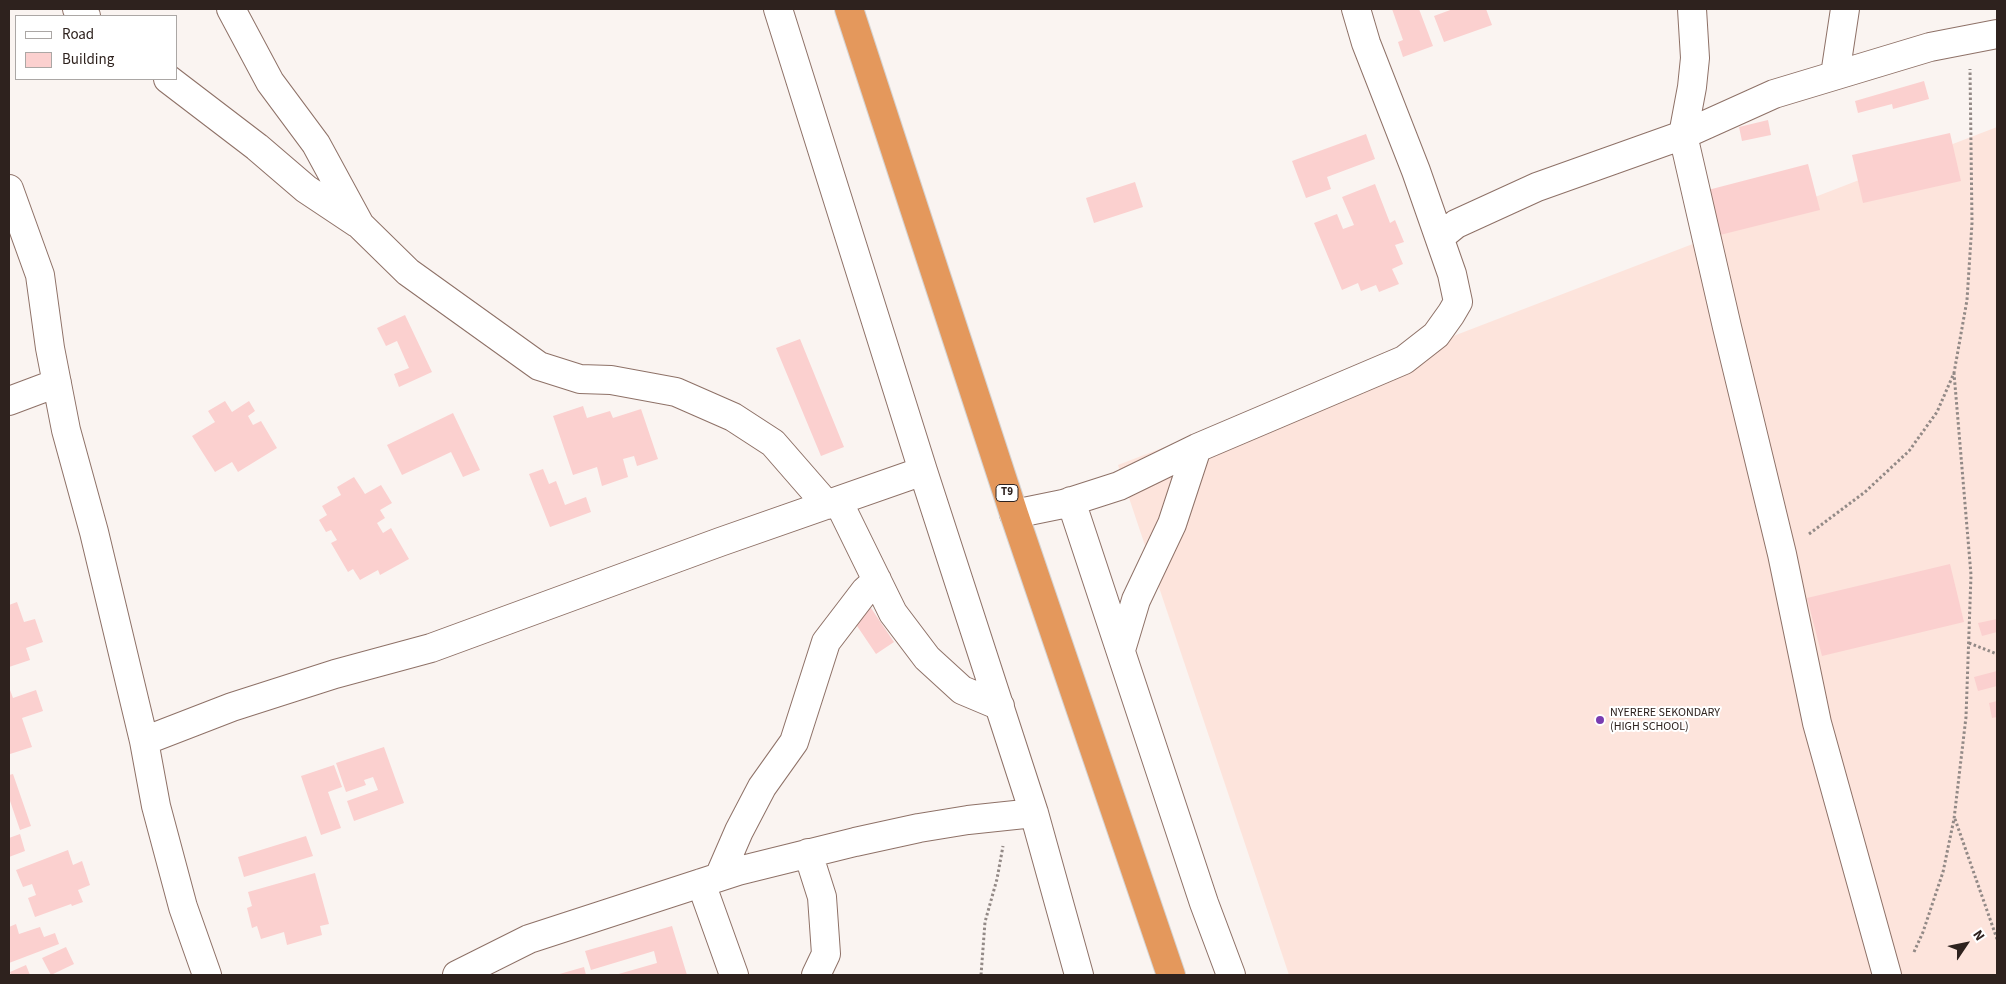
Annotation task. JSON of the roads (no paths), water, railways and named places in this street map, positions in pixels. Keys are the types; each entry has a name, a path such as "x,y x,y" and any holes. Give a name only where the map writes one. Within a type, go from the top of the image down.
{"highway":[{"name":"T9","path":"849,9 1014,514 1172,975"}],"street":[{"path":"231,9 270,82 316,144 360,225"},
{"path":"778,9 923,471 1000,706 1021,815 1079,975"},
{"path":"1014,514 1072,501 1118,486 1197,448 1404,360 1436,335 1458,302 1452,274 1440,237 1366,43 1356,9"},
{"path":"1692,9 1695,58 1692,87 1683,135 1782,554 1817,723 1887,975"},
{"path":"1835,75 1845,9"},
{"path":"1440,237 1456,224 1537,187 1683,135 1774,94 1930,47 1997,34"},
{"path":"169,80 257,147 306,189 360,225 408,272 539,366 580,379 611,380 676,392 733,417 773,443 833,503 877,580 893,613 927,658 962,690 1000,706"},
{"path":"9,189 19,250 40,275 66,430 94,532 144,741 156,806 178,889 207,975"},
{"path":"9,401 57,383"},
{"path":"1121,650 1136,600 1172,524 1197,448"},
{"path":"144,741 232,707 335,674 431,648 923,471"},
{"path":"1072,501 1204,903 1231,975"},
{"path":"734,975 710,880 762,787 794,742 826,642 865,591 877,580"},
{"path":"457,975 529,939 710,880 808,853 919,828 968,820 1021,815"},
{"path":"808,853 822,897 826,954 816,975"}],"place":[{"name":"NYERERE SEKONDARY (HIGH SCHOOL)","path":"1600,720"}]}
